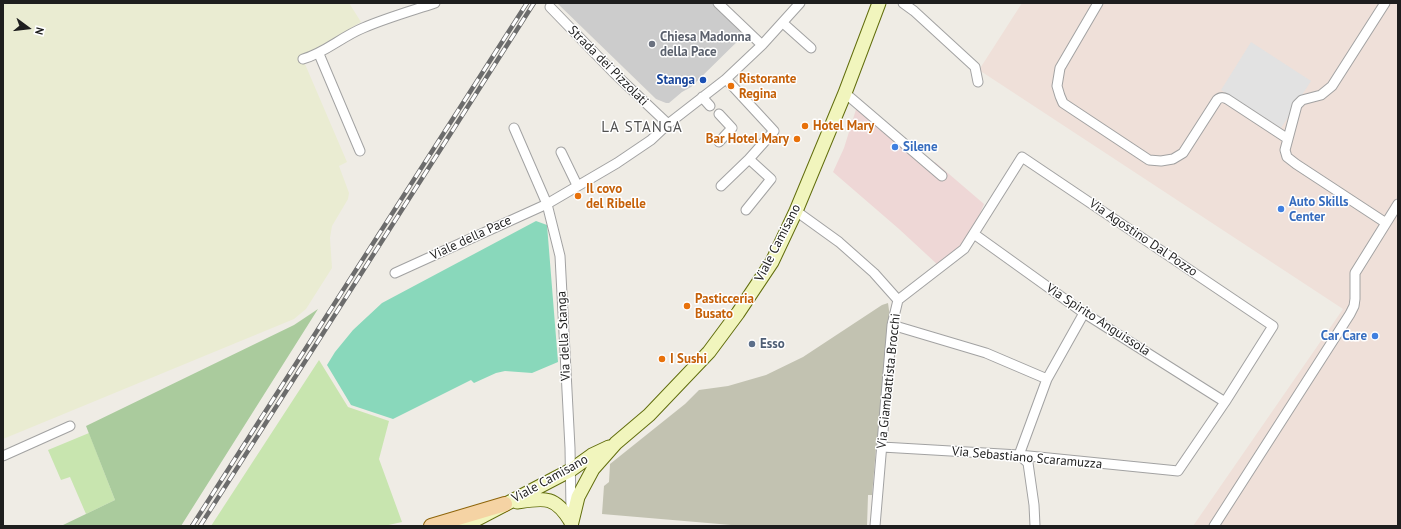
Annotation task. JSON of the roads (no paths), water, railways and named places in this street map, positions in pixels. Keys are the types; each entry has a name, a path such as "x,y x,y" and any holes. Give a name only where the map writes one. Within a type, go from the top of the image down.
{"main road":[{"name":"Viale Camisano","path":"571,524 578,497 593,469 616,443 649,415 713,346 738,313 772,262 796,211 845,93 879,3"},
{"name":"Viale Camisano","path":"464,526 571,470 592,456 616,443"},
{"name":"Viale Camisano","path":"505,504 541,498 552,502 562,509 571,524"},
{"path":"431,526 505,504"}],"street":[{"path":"303,59 319,54 346,36 362,28 435,3"},
{"path":"718,3 762,45"},
{"name":"Viale della Pace","path":"395,273 547,204 617,163 651,140 668,124 726,78 762,45 800,3"},
{"path":"903,3 914,11 975,67 978,82"},
{"path":"1098,3 1060,68 1057,86 1063,103 1149,160 1161,161 1173,159 1183,153 1219,98 1227,99 1288,139"},
{"path":"1385,3 1332,86 1321,95 1302,100 1297,104 1285,150 1287,157 1386,223"},
{"name":"Strada dei Pizzolati","path":"550,7 614,73 668,124"},
{"path":"783,23 811,48"},
{"path":"319,54 360,151"},
{"path":"721,186 749,159 774,131 726,78"},
{"path":"845,93 942,176"},
{"path":"702,97 710,106"},
{"path":"719,114 732,128 719,142"},
{"path":"514,128 547,204"},
{"path":"561,152 577,186"},
{"name":"Via Agostino Dal Pozzo","path":"898,300 964,249 1022,157 1273,326 1225,402 1178,471 1171,470"},
{"path":"746,210 771,179 749,159"},
{"name":"Via della Stanga","path":"547,204 560,256 571,470 571,524"},
{"path":"1214,526 1350,314 1356,299 1355,273 1398,204"},
{"name":"Via Giambattista Brocchi","path":"796,211 839,242 874,273 898,300 892,325 875,526"},
{"name":"Via Spirito Anguissola","path":"974,234 1084,313 1225,402"},
{"path":"1035,526 1034,505 1028,463 1019,456 1047,379 1084,313"},
{"path":"892,325 986,353 1047,379"},
{"path":"3,456 70,426"},
{"name":"Via Sebastiano Scaramuzza","path":"882,447 1019,456 1171,470"}],"railway":[{"path":"192,526 527,3"},
{"path":"200,526 534,3"}],"place":[{"name":"Chiesa Madonna della Pace","path":"652,44"},
{"name":"Stanga","path":"703,80"},
{"name":"Ristorante Regina","path":"731,86"},
{"name":"Hotel Mary","path":"805,126"},
{"name":"Bar Hotel Mary","path":"797,139"},
{"name":"Silene","path":"895,147"},
{"name":"Il covo del Ribelle","path":"578,196"},
{"name":"Auto Skills Center","path":"1281,209"},
{"name":"Pasticceria Busato","path":"687,306"},
{"name":"Car Care","path":"1375,336"},
{"name":"Esso","path":"752,344"},
{"name":"I Sushi","path":"662,359"}],"district":[{"name":"LA STANGA","path":"642,128"}]}
